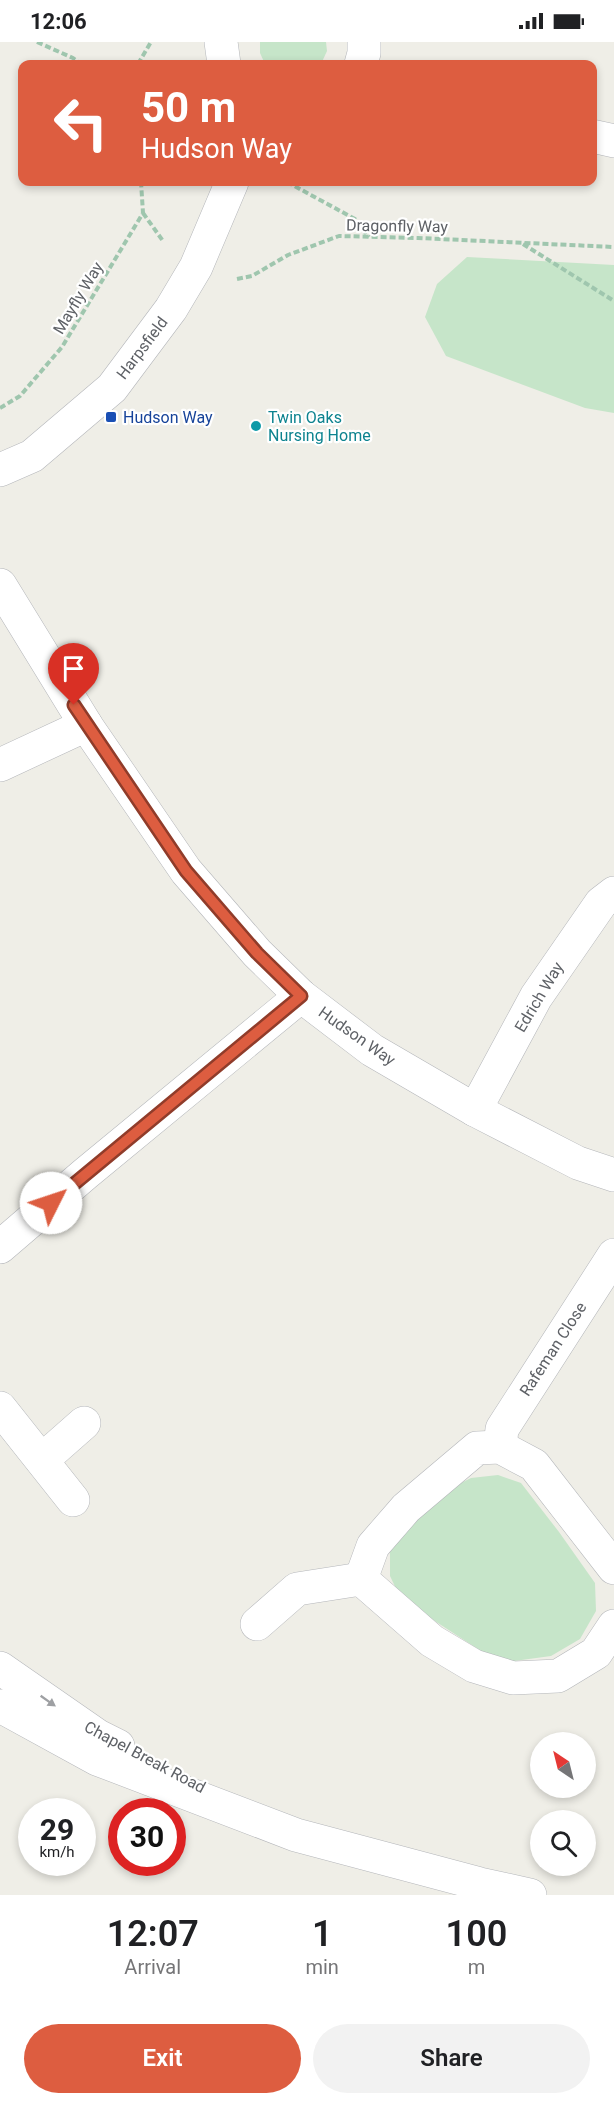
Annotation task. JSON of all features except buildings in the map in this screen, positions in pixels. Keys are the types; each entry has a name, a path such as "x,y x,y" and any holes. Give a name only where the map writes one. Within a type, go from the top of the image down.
{"street":[{"path":"221,42 223,60"},
{"path":"362,60 364,42"},
{"path":"597,137 614,141"},
{"name":"Harpsfield","path":"0,470 32,456 112,388 171,309 195,267 229,186"},
{"name":"Hudson Way","path":"0,585 86,725 186,871 257,953 301,996 372,1050 475,1110 578,1163 614,1175"},
{"path":"0,765 86,725"},
{"name":"Edrich Way","path":"475,1110 536,997 601,903 614,893"},
{"path":"0,1247 103,1158 301,996"},
{"name":"Rafeman Close","path":"500,1447 502,1429 614,1255"},
{"path":"0,1408 73,1500"},
{"path":"42,1460 84,1423"},
{"path":"361,1579 373,1546 406,1508 477,1448 500,1447 534,1465 614,1568"},
{"path":"257,1624 297,1589 361,1579"},
{"path":"361,1579 432,1641 474,1666 513,1678 558,1676 596,1653 614,1626"},
{"name":"Chapel Break Road","path":"0,1668 98,1736 297,1834"},
{"name":"Chapel Break Road","path":"0,1706 97,1759 297,1834 480,1884 530,1895"}],"path":[{"path":"37,42 76,60"},
{"path":"140,60 151,42"},
{"path":"141,186 142,213"},
{"path":"295,186 355,219 369,237"},
{"name":"Dragonfly Way","path":"142,213 156,235 177,256 217,276 234,279 252,276 288,255 313,244 339,237 614,247"},
{"name":"Mayfly Way","path":"0,408 20,396 62,347 142,213"},
{"path":"521,243 614,301"}],"green space":[{"path":"260,42 326,42 327,51 323,60 263,60 260,53"},
{"path":"467,257 614,265 614,413 585,408 446,356 425,317 437,284"},
{"path":"498,1475 521,1483 595,1583 596,1611 580,1639 551,1656 514,1661 484,1653 401,1599 390,1576 390,1550 408,1525 451,1488 471,1478"}],"place":[{"name":"Hudson Way","path":"111,417"},
{"name":"Twin Oaks Nursing Home","path":"256,426"}],"route":[{"path":"51,1203 301,996 257,953 186,871 74,705"}]}
